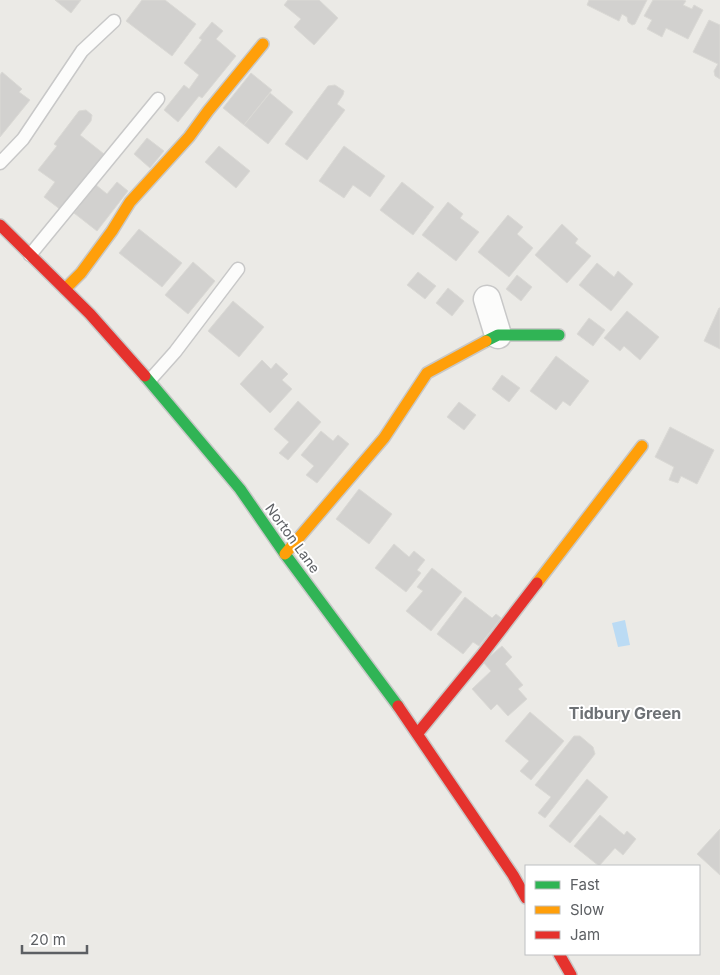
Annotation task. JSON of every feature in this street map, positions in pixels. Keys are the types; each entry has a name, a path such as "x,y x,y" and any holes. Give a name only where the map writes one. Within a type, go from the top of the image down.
{"street":[{"path":"65,289 81,273 112,231 130,202 189,137 208,111 264,44"},
{"name":"Norton Lane","path":"0,225 90,314 150,380 240,490 285,554 418,733 513,875 525,896"},
{"path":"487,298 498,335"},
{"path":"285,554 384,438 427,374 498,335 559,336"},
{"path":"418,733 481,656 642,446"},
{"path":"560,955 571,975"}],"lane":[{"path":"0,163 23,139 82,51 114,21"},
{"path":"30,255 158,99"},
{"path":"150,380 175,352 238,270"}],"water":[{"path":"625,620 630,645 618,647 612,623"}],"building":[{"path":"55,0 81,0 71,13"},
{"path":"142,0 165,0 196,24 172,56 126,21"},
{"path":"288,0 319,0 338,18 314,45 294,27 301,19 284,5"},
{"path":"589,0 647,0 635,24 632,25 628,22 627,17 622,14 619,21 587,5"},
{"path":"653,0 683,0 686,1 683,5 692,9 694,5 703,10 688,39 666,28 662,37 647,29 652,20 644,16"},
{"path":"709,20 720,25 720,79 715,76 714,71 718,64 693,52"},
{"path":"212,22 223,31 216,39 236,56 202,98 199,96 178,122 164,110 184,85 189,89 199,75 184,63 202,40 199,38"},
{"path":"2,72 22,89 19,92 30,100 0,137 0,75"},
{"path":"251,73 272,90 244,125 223,108"},
{"path":"335,85 344,91 337,104 345,110 307,160 285,144 328,86"},
{"path":"270,93 293,112 268,144 244,125"},
{"path":"86,110 92,115 91,121 80,135 104,154 61,210 44,197 55,182 38,170 57,146 54,144 79,111"},
{"path":"147,138 164,151 150,168 134,154"},
{"path":"219,146 250,171 236,188 205,162"},
{"path":"344,146 385,176 370,197 353,185 344,198 319,181"},
{"path":"117,182 128,191 97,231 74,213 96,185 107,194"},
{"path":"402,182 434,207 413,235 380,210"},
{"path":"448,202 463,214 460,218 479,232 456,261 422,235"},
{"path":"508,215 523,227 517,234 533,248 509,277 478,252"},
{"path":"562,224 578,239 575,243 591,256 567,283 535,255"},
{"path":"139,229 182,263 162,287 119,253"},
{"path":"193,262 215,281 188,314 165,295"},
{"path":"597,263 614,277 618,271 633,284 611,311 579,285"},
{"path":"418,272 436,286 425,299 407,285"},
{"path":"517,275 532,287 521,301 506,289"},
{"path":"448,288 464,301 452,316 436,303"},
{"path":"233,301 264,327 239,357 208,331"},
{"path":"720,308 720,349 704,341"},
{"path":"627,311 659,337 640,360 624,346 620,351 604,338"},
{"path":"589,318 605,330 593,346 577,334"},
{"path":"556,356 589,381 570,406 563,401 556,410 530,391"},
{"path":"262,360 271,369 276,363 288,374 282,380 292,389 270,413 240,384"},
{"path":"502,375 520,388 509,402 492,389"},
{"path":"298,401 321,422 288,460 279,453 289,442 274,429"},
{"path":"459,402 476,415 464,430 447,417"},
{"path":"670,427 714,450 697,484 681,476 678,483 669,480 674,467 655,457"},
{"path":"321,431 333,441 338,435 349,444 317,483 306,475 314,466 301,455"},
{"path":"359,489 392,514 369,544 336,519"},
{"path":"394,544 409,557 414,551 425,560 417,570 421,573 406,592 375,568"},
{"path":"432,568 462,592 431,631 406,611 423,591 417,587"},
{"path":"465,597 492,618 496,614 501,618 479,646 473,642 463,654 437,634"},
{"path":"502,646 512,657 505,664 523,685 518,689 527,699 508,716 497,704 491,710 472,689 491,671 483,662"},
{"path":"530,712 564,741 531,780 520,771 529,761 505,741"},
{"path":"574,736 580,736 593,747 595,754 545,818 538,813 551,797 535,785"},
{"path":"587,779 608,797 570,843 549,826"},
{"path":"600,815 624,835 627,831 636,839 623,855 615,848 600,865 574,846"},
{"path":"720,829 720,875 697,854"}],"traffic: fast":[{"path":"486,341 498,335 559,335"},
{"path":"145,376 240,489 285,554 398,706"}],"traffic: slow":[{"path":"65,289 81,273 112,231 130,202 189,137 263,44"},
{"path":"285,554 384,438 427,373 486,341"},
{"path":"537,583 642,446"}],"traffic: jam":[{"path":"0,225 90,314 145,376"},
{"path":"418,733 537,583"},
{"path":"398,706 513,875 525,896"},
{"path":"560,955 571,975"}],"district":[{"name":"Tidbury Green","path":"625,713"}]}
